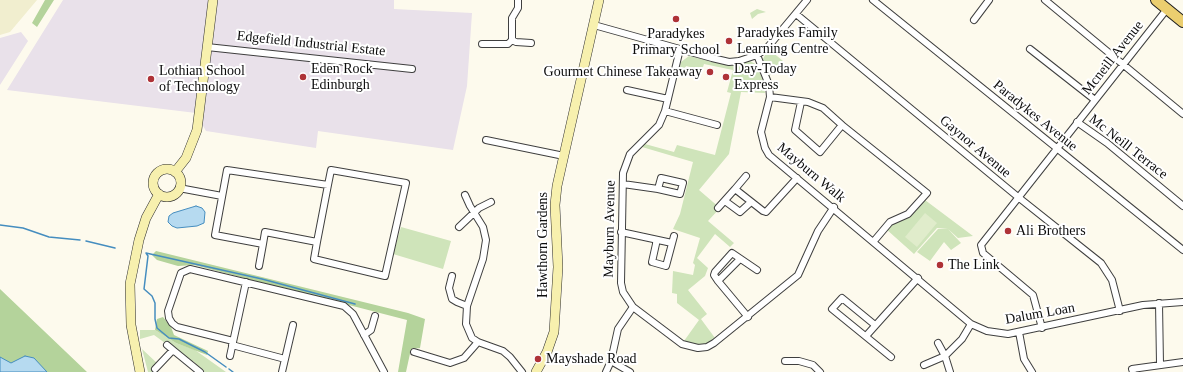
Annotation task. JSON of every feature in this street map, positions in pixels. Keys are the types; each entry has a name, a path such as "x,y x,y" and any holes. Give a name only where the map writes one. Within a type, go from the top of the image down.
{"main road":[{"path":"1156,0 1183,22"}],"street":[{"path":"175,172 186,158 193,144 199,114 213,0"},
{"path":"482,44 508,44 512,40 512,18 518,8 518,0"},
{"name":"Hawthorn Gardens","path":"536,372 550,343 556,309 558,267 554,205 581,76 599,0"},
{"path":"594,25 680,50 729,62 744,60 757,55 774,41 807,0"},
{"name":"Paradykes Avenue","path":"872,0 1183,250"},
{"path":"974,20 989,0"},
{"path":"1045,0 1183,114"},
{"name":"Mcneill Avenue","path":"1077,122 1167,9"},
{"name":"Gaynor Avenue","path":"796,14 1018,197 1101,263 1112,280 1120,311"},
{"path":"512,40 516,42 531,43"},
{"name":"Edgefield Industrial Estate","path":"207,47 412,69"},
{"path":"1030,49 1095,100"},
{"name":"Mayburn Avenue","path":"680,50 666,111 659,125 630,154 623,173 621,283 623,292 633,307 682,344 698,348 714,343 798,275 818,231 834,207"},
{"name":"Mayburn Walk","path":"757,55 769,85 770,97 761,132 762,140 769,155 834,207 918,278"},
{"path":"627,90 668,99"},
{"path":"770,97 808,102 823,108 927,193 908,214 890,222 874,241"},
{"path":"801,102 795,130 820,152 842,124"},
{"path":"666,111 717,125"},
{"path":"1042,328 1033,295 982,253 981,245 1077,122"},
{"name":"Mc Neill Terrace","path":"1077,122 1092,135 1107,143 1183,206"},
{"path":"486,140 564,156"},
{"path":"162,170 171,170 175,172 180,179 180,188 172,195 165,196 159,194 153,183 155,175 162,170"},
{"path":"263,244 215,235 227,170 328,184"},
{"path":"331,170 406,183 385,276 314,259 317,242 331,170"},
{"path":"718,208 746,176"},
{"path":"736,189 763,212 770,210 797,178"},
{"path":"623,184 658,189"},
{"path":"180,188 222,196"},
{"path":"140,372 131,324 130,284 139,240 146,218 159,194"},
{"path":"210,194 220,208"},
{"path":"465,195 483,227 486,240 483,259 468,306 466,324 472,338 478,342 503,351 522,372"},
{"path":"725,201 740,212 751,202"},
{"path":"459,227 474,212 490,202"},
{"path":"259,266 265,232 317,242"},
{"path":"621,232 672,243"},
{"path":"656,240 652,262 666,266 674,236"},
{"path":"748,317 714,275 732,253 757,270"},
{"path":"718,281 740,259"},
{"path":"285,359 177,327 169,318 168,310 177,278 185,270 190,268 344,306 353,314 384,372"},
{"path":"452,276 449,288 452,299 468,306"},
{"path":"866,336 918,278"},
{"name":"Dalum Loan","path":"918,278 971,324 987,331 997,333 1018,332 1042,328 1159,303 1183,302"},
{"path":"230,356 246,282"},
{"path":"875,325 842,298 832,308 891,356"},
{"path":"1159,303 1160,364"},
{"path":"606,372 611,361 618,329 633,307"},
{"path":"364,335 371,330 375,316"},
{"path":"924,365 946,356 962,339 971,324"},
{"path":"282,372 293,325"},
{"path":"1018,332 1024,359 1032,372"},
{"path":"418,352 441,361 457,361 470,352 478,342"},
{"path":"938,343 946,356 950,372"},
{"path":"167,345 200,372"},
{"path":"155,370 174,350"},
{"path":"785,361 799,358 813,365 820,372"},
{"path":"611,361 630,372"},
{"path":"1133,372 1132,369 1183,362"}],"shaded area":[{"path":"0,0 37,0 10,32 0,35"},
{"path":"63,0 394,0 394,9 472,13 467,86 453,150 318,131 316,148 206,131 196,113 7,90"},
{"path":"21,32 28,41 0,85 0,38"}],"green space":[{"path":"45,0 54,0 37,27 32,23"},
{"path":"757,9 766,12 758,14 752,19 750,13"},
{"path":"770,28 774,31 768,39 765,40 758,31 768,30"},
{"path":"773,49 771,51 783,61 769,76 763,59 766,53"},
{"path":"689,56 730,66 750,61 757,65 764,84 765,93 741,92 729,154 699,190 720,208 708,221 734,243 730,247 715,234 697,258 708,268 705,276 688,290 707,314 701,319 715,338 705,345 697,345 684,341 699,320 677,303 677,294 672,293 673,271 693,275 695,265 693,263 700,238 673,229 680,214 693,162 642,147 645,144 674,152 677,145 715,155 731,93 727,92 733,70 704,64 702,70 686,66 684,71 680,67 681,62"},
{"path":"925,200 973,236 958,238 948,229 937,228 914,254 886,229"},
{"path":"925,213 937,223 917,247 905,237"},
{"path":"401,227 451,241 443,269 393,254"},
{"path":"938,229 948,229 961,243 951,250 944,242 930,261 917,252"},
{"path":"156,251 408,313 425,319 420,348 411,349 406,372 398,372 407,320 194,265 178,266 157,260 152,255"},
{"path":"0,289 87,372 0,372"},
{"path":"163,317 171,327 174,335 208,351 207,355 176,343 155,330 157,319"},
{"path":"140,330 155,330 176,343 195,350 226,372 205,372 193,361 190,361 182,355 169,342 165,343 154,335 140,339"},
{"path":"142,349 157,363 151,370 153,372 148,372"}],"water":[{"path":"196,206 202,208 205,212 204,223 197,226 177,228 168,222 169,216 173,213"},
{"path":"25,356 34,358 47,372 0,372 0,357 11,363"}],"waterway":[{"path":"0,225 23,228 49,237 80,240"},
{"path":"86,241 115,248"},
{"path":"146,253 262,279 355,304"},
{"path":"146,253 148,256 144,289 152,296 155,303 155,319 157,328 169,338 179,339 205,352 226,367"},
{"path":"229,369 233,372"}],"place":[{"name":"Paradykes Primary School","path":"676,19"},
{"name":"Paradykes Family Learning Centre","path":"729,41"},
{"name":"Gourmet Chinese Takeaway","path":"710,72"},
{"name":"Eden Rock Edinburgh","path":"303,77"},
{"name":"Day-Today Express","path":"726,77"},
{"name":"Lothian School of Technology","path":"151,79"},
{"name":"Ali Brothers","path":"1008,231"},
{"name":"The Link","path":"940,265"},
{"name":"Mayshade Road","path":"538,359"}]}
